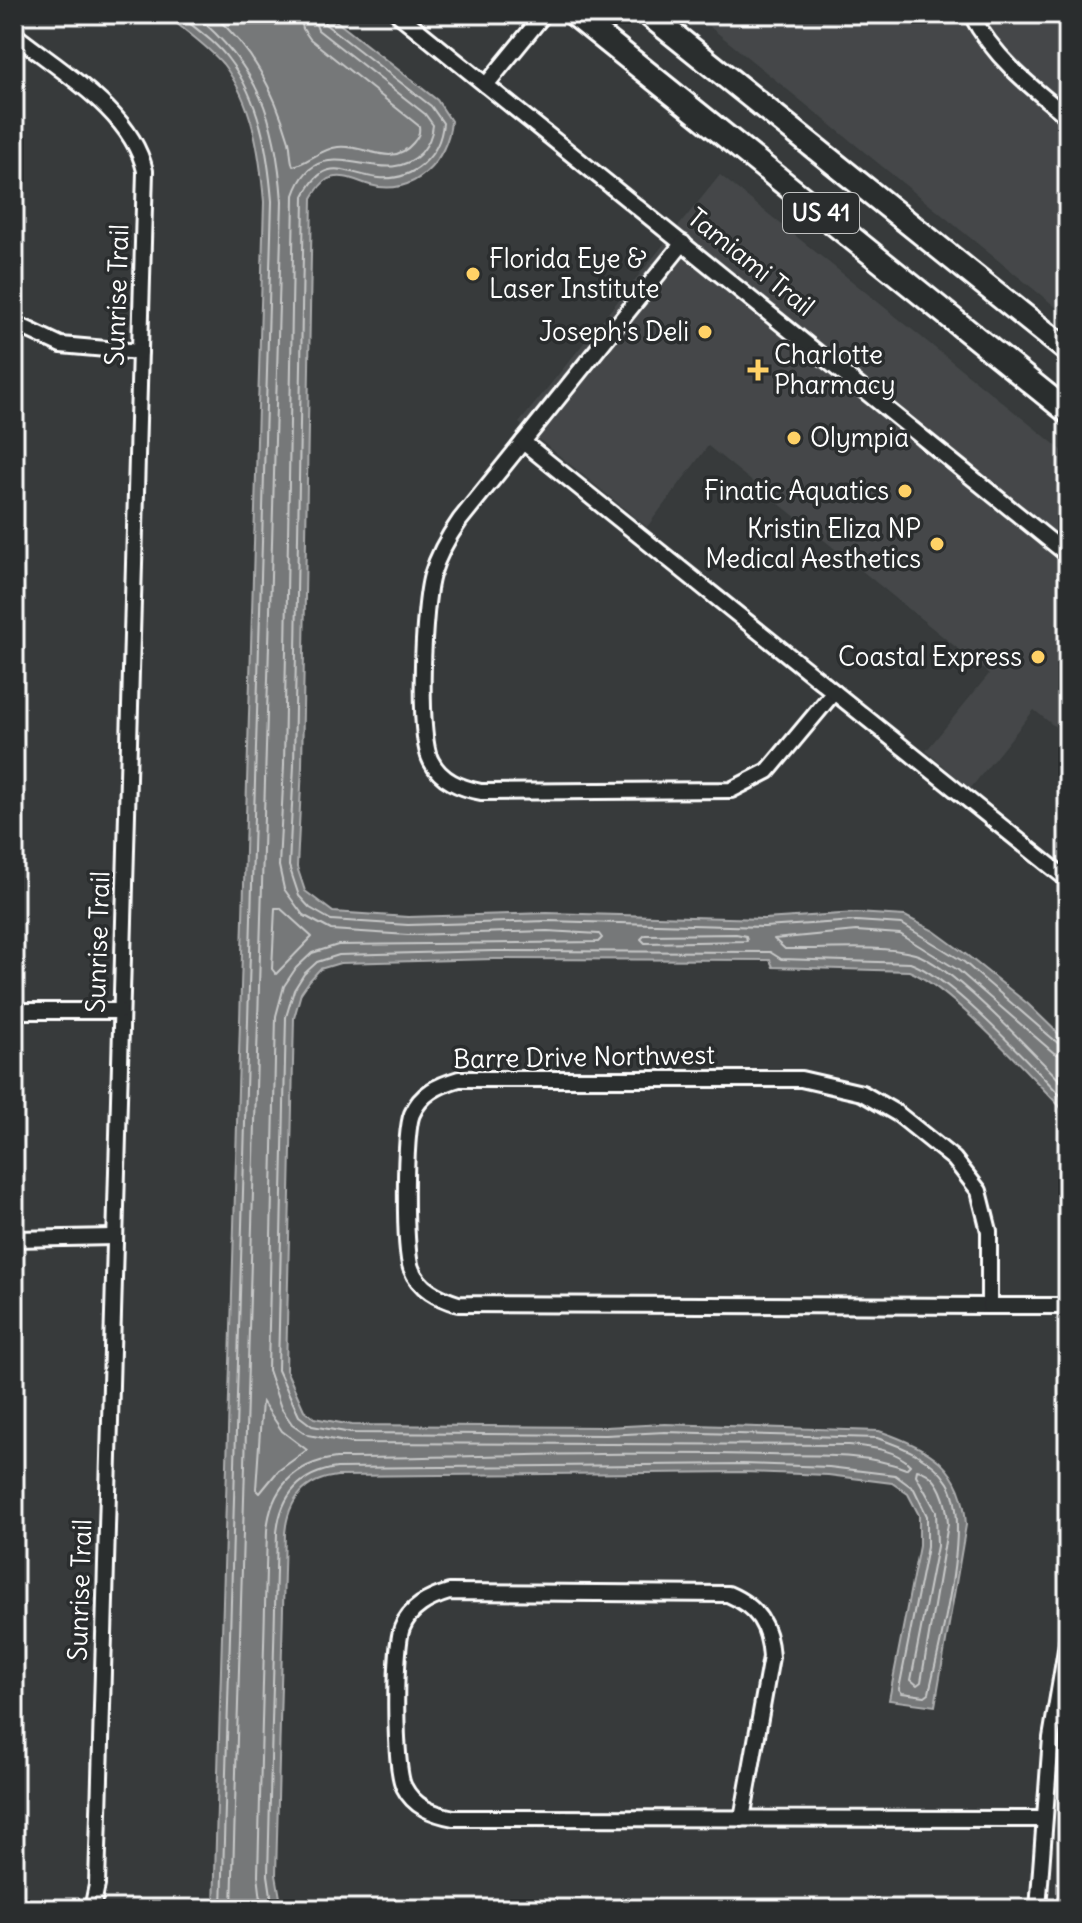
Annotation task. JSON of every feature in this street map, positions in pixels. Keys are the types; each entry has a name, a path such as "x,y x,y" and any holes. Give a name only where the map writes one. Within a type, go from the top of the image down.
{"main road":[{"name":"US 41","path":"574,14 1068,412"},
{"name":"US 41","path":"648,14 1068,351"},
{"path":"1025,377 1068,393"}],"street":[{"name":"Tamiami Trail","path":"398,14 1068,555"},
{"path":"486,85 544,14"},
{"path":"971,14 991,47 1025,83 1068,117"},
{"name":"Sunrise Trail","path":"14,34 117,117 140,150 145,171 97,1885 92,1909"},
{"path":"683,243 448,537 427,596 425,740 431,761 444,777 461,788 481,792 731,790 768,771 834,692"},
{"path":"14,323 61,345 140,352"},
{"path":"523,442 1068,880"},
{"path":"14,1011 120,1011"},
{"name":"Barre Drive Northwest","path":"989,1306 986,1211 968,1174 898,1114 842,1086 801,1079 459,1079 439,1084 423,1097 412,1115 408,1135 408,1248 411,1268 422,1285 438,1298 458,1304 989,1306 1068,1306"},
{"path":"14,1239 114,1237"},
{"path":"742,1819 771,1657 770,1637 762,1618 747,1602 728,1594 449,1592 429,1598 413,1610 402,1628 398,1648 398,1767 404,1787 416,1804 434,1815 454,1818 742,1819 1043,1819"},
{"path":"1038,1909 1043,1819 1068,1638"}],"shaded area":[{"path":"694,14 1068,14 1068,317"},
{"path":"720,175 1068,455 1068,737 1034,710 970,789 926,751 989,674 708,446 647,527 519,423"}],"water":[{"path":"165,14 327,14 437,100 451,121 436,162 414,181 386,188 334,177 323,183 312,198 302,766 297,867 305,891 333,912 408,917 547,913 764,919 856,913 905,916 934,931 968,956 1028,1004 1068,1043 1068,1115 969,1015 927,981 909,971 773,967 770,960 494,959 340,963 320,969 310,980 301,993 294,1018 286,1370 304,1410 314,1418 352,1425 606,1427 665,1424 879,1431 928,1453 951,1474 963,1505 966,1525 935,1706 889,1700 919,1546 919,1515 908,1494 892,1483 828,1475 743,1472 337,1476 315,1482 294,1502 285,1533 276,1875 282,1909 214,1909 264,202 253,130 242,95 223,64 210,50"}],"place":[{"name":"Florida Eye & Laser Institute","path":"473,274"},
{"name":"Joseph's Deli","path":"705,332"},
{"name":"Charlotte Pharmacy","path":"758,370"},
{"name":"Olympia","path":"794,438"},
{"name":"Finatic Aquatics","path":"905,491"},
{"name":"Kristin Eliza NP Medical Aesthetics","path":"937,544"},
{"name":"Coastal Express","path":"1038,657"}]}
